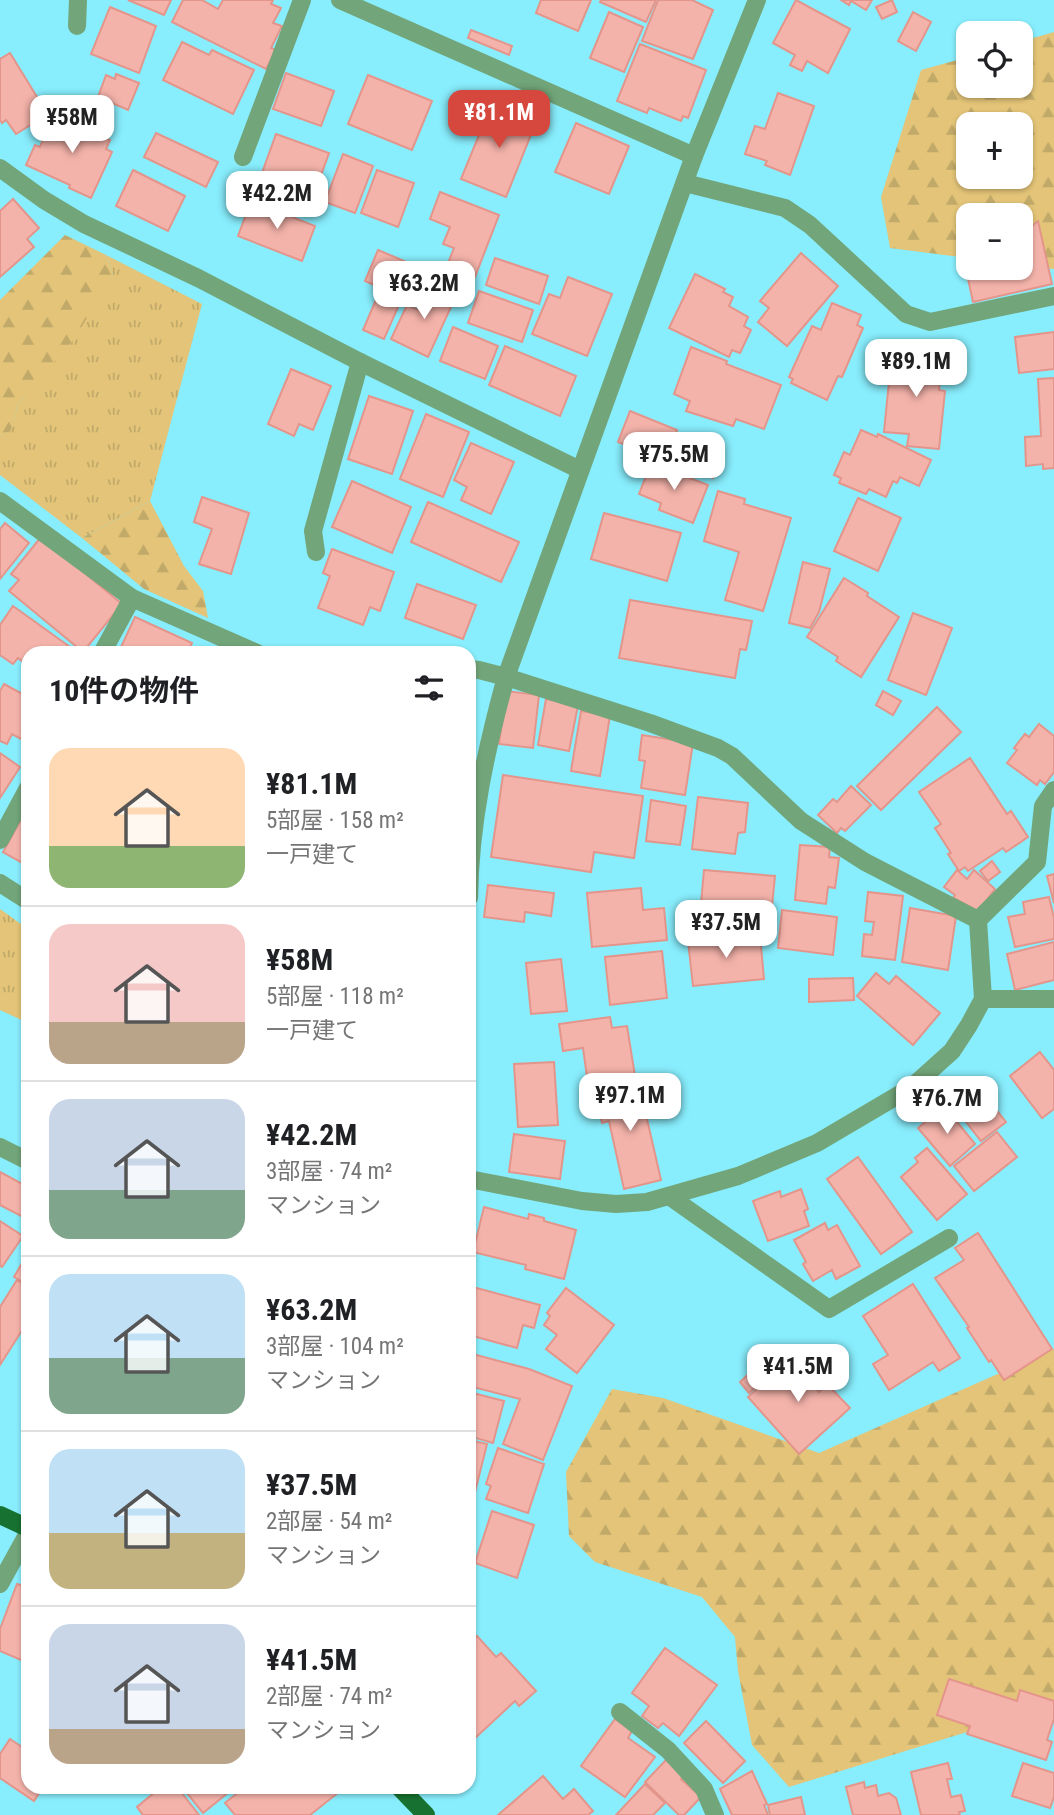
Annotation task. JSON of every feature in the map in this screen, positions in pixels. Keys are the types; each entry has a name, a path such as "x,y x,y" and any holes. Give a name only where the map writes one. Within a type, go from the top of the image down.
{"main road":[{"path":"0,1515 21,1526"},
{"path":"406,1794 426,1815"}],"street":[{"path":"77,26 78,0"},
{"path":"243,158 302,0"},
{"path":"340,0 694,156"},
{"path":"476,805 506,677 694,156 757,0"},
{"path":"0,168 44,201 84,224 198,278 360,362 580,470"},
{"path":"685,183 785,208 810,225 906,314 930,322 1054,296"},
{"path":"316,552 313,531 360,362"},
{"path":"0,501 131,598 241,646"},
{"path":"106,646 131,598"},
{"path":"476,670 650,723 718,748 732,756 801,821 865,862 978,920"},
{"path":"476,1180 582,1201 616,1204 646,1202 738,1176 817,1143 912,1087 952,1051 970,1025 983,999 978,920 1037,862 1043,806 1054,790"},
{"path":"0,840 21,801"},
{"path":"0,883 21,896"},
{"path":"983,999 1054,999"},
{"path":"0,1147 21,1158"},
{"path":"669,1196 829,1309 949,1238"},
{"path":"0,1584 21,1544"},
{"path":"620,1712 677,1760 704,1789 715,1815"}],"green space":[{"path":"1054,32 1054,269 1033,267 1033,203 956,203 956,256 890,248 881,197 921,70 956,60 956,98 1033,98 1033,38"},
{"path":"65,235 106,255 113,274 75,338 18,404 11,430 0,437 0,300"},
{"path":"106,255 202,304 150,501 82,538 0,475 0,437 11,429 18,404 113,274"},
{"path":"150,501 184,566 203,591 208,618 144,589 82,538"},
{"path":"0,909 21,924 21,1020 0,1010"},
{"path":"1054,1349 1054,1705 789,1787 752,1745 738,1671 735,1637 702,1597 595,1562 569,1536 566,1472 612,1389 663,1398 819,1453"}],"building":[{"path":"128,0 171,0 164,15"},
{"path":"183,0 202,0 218,9 223,0 273,0 271,4 281,8 273,23 282,26 271,48 276,50 266,69 172,22"},
{"path":"541,0 591,0 578,31 536,13"},
{"path":"656,0 646,22 600,2"},
{"path":"658,0 692,0 713,10 693,59 642,41"},
{"path":"796,0 850,29 828,73 807,61 802,71 790,65 795,55 773,43"},
{"path":"841,0 872,0 866,10 851,1 849,5"},
{"path":"892,0 897,12 882,19 876,7"},
{"path":"110,7 156,26 139,73 91,54"},
{"path":"609,12 643,27 624,72 590,58"},
{"path":"913,12 931,22 916,51 898,41"},
{"path":"471,30 512,46 509,55 468,38"},
{"path":"182,42 209,55 212,50 254,70 233,114 163,80"},
{"path":"640,44 706,70 688,118 683,116 681,121 649,108 647,113 617,101"},
{"path":"10,53 45,110 37,115 40,119 16,134 6,120 2,123 0,120 0,59"},
{"path":"286,73 334,91 321,126 273,109"},
{"path":"116,74 139,83 128,110 98,97 106,75 115,79"},
{"path":"368,75 432,101 412,150 348,124"},
{"path":"778,93 814,106 790,175 765,165 767,161 745,154 755,126 765,129"},
{"path":"492,103 536,122 506,197 461,179"},
{"path":"63,113 91,126 89,131 110,140 106,149 112,152 91,198 26,165 35,145 40,147 47,130 54,133"},
{"path":"576,123 629,146 609,194 555,172"},
{"path":"156,133 218,162 206,187 144,157"},
{"path":"276,134 329,153 310,206 257,187"},
{"path":"343,154 373,166 355,213 325,202"},
{"path":"133,170 185,196 168,231 116,206"},
{"path":"377,170 414,183 398,227 361,213"},
{"path":"440,192 499,215 473,282 445,271 454,248 443,244 450,227 430,219"},
{"path":"13,199 39,228 27,239 34,247 0,277 0,211"},
{"path":"251,201 315,226 302,261 238,236"},
{"path":"1038,221 1052,284 973,302 968,280 1033,280 1033,225"},
{"path":"378,250 416,266 384,339 363,330 381,288 365,281"},
{"path":"801,253 838,286 787,346 758,322 769,308 760,301"},
{"path":"495,258 548,276 539,304 486,285"},
{"path":"695,274 725,289 723,292 733,297 729,306 748,317 744,326 751,330 740,353 732,350 729,357 669,328"},
{"path":"568,277 612,294 587,356 532,334 549,294 560,298"},
{"path":"430,284 456,296 428,357 391,339 407,305 418,310"},
{"path":"479,291 533,310 522,342 468,323"},
{"path":"832,303 861,315 857,325 863,328 842,377 838,376 827,400 791,383 793,379 789,377 812,326 821,330"},
{"path":"453,327 498,346 485,379 440,361"},
{"path":"1054,332 1054,369 1019,373 1015,337"},
{"path":"505,346 576,376 560,416 489,385"},
{"path":"691,347 781,385 764,429 736,419 733,426 686,411 690,401 674,394"},
{"path":"892,351 943,357 939,390 945,391 939,449 907,446 909,434 884,432"},
{"path":"291,369 331,386 313,430 299,424 294,436 268,424"},
{"path":"1054,378 1054,468 1043,469 1043,464 1026,466 1025,437 1041,436 1038,379"},
{"path":"369,396 413,411 392,474 348,459"},
{"path":"630,411 677,430 666,461 618,442"},
{"path":"426,414 469,432 443,497 400,479"},
{"path":"861,430 877,437 878,434 931,460 919,486 900,477 897,483 893,481 886,497 869,489 866,494 839,483 841,478 834,475 844,452 850,455"},
{"path":"471,443 514,462 491,514 461,500 467,487 454,480"},
{"path":"693,443 722,455 713,478 684,467"},
{"path":"651,463 708,485 693,523 659,510 661,503 639,494"},
{"path":"352,481 411,507 392,553 332,527"},
{"path":"718,491 745,499 744,504 791,518 763,611 725,600 739,552 704,541"},
{"path":"202,497 249,513 231,574 199,564 212,529 194,522"},
{"path":"858,498 901,518 878,571 834,551"},
{"path":"428,502 519,542 501,582 411,542"},
{"path":"604,513 681,533 667,581 591,559"},
{"path":"5,523 29,543 0,579 0,529"},
{"path":"41,537 122,604 88,646 76,646 9,591 19,580 11,574"},
{"path":"332,549 394,572 380,611 370,607 363,625 318,608 330,576 323,573"},
{"path":"803,562 830,569 819,612 810,628 789,623"},
{"path":"844,578 899,617 861,677 836,661 838,657 807,637"},
{"path":"417,584 476,605 463,639 405,618"},
{"path":"630,600 752,621 746,650 740,649 735,678 619,658"},
{"path":"13,606 69,646 21,646 21,660 18,658 13,664 0,655 0,625"},
{"path":"913,613 952,628 926,695 888,680"},
{"path":"135,617 192,643 191,646 121,646"},
{"path":"4,684 21,693 21,739 12,734 7,744 0,741 0,691"},
{"path":"506,691 539,695 533,748 499,744"},
{"path":"883,691 901,701 893,715 876,705"},
{"path":"546,699 578,705 569,751 538,745"},
{"path":"937,707 961,732 881,810 857,786"},
{"path":"581,711 610,716 600,776 571,771"},
{"path":"1039,724 1054,736 1054,772 1045,784 1040,780 1037,785 1007,763 1025,734 1029,737"},
{"path":"642,735 693,743 685,795 641,788 645,761 639,760"},
{"path":"0,753 20,767 0,798"},
{"path":"970,758 1007,814 1011,811 1028,837 1006,852 1003,848 968,871 965,867 959,871 935,828 941,824 919,792"},
{"path":"503,775 643,796 634,858 594,852 591,872 491,857"},
{"path":"851,786 871,805 845,831 841,828 837,833 818,815 833,799 837,802"},
{"path":"698,797 748,803 745,832 738,833 735,854 692,849"},
{"path":"651,800 686,806 680,845 646,841"},
{"path":"21,820 21,862 3,852"},
{"path":"800,845 830,847 829,857 839,858 835,888 828,887 826,904 795,900"},
{"path":"992,861 1000,872 988,881 980,871"},
{"path":"704,870 775,876 772,906 754,904 752,919 700,915"},
{"path":"957,870 967,879 974,870 995,889 978,911 953,898 955,895 944,887"},
{"path":"1054,874 1054,903 1047,876"},
{"path":"488,885 554,893 551,916 525,912 524,922 484,917"},
{"path":"641,888 643,910 664,908 667,940 592,947 587,893"},
{"path":"868,892 903,896 895,960 862,956 864,934 872,935 874,922 865,921"},
{"path":"1049,897 1054,918 1054,939 1015,947 1008,917 1025,914 1023,902"},
{"path":"910,908 956,916 948,970 902,962"},
{"path":"782,910 837,917 833,955 778,948"},
{"path":"760,935 764,979 693,986 688,941"},
{"path":"1054,942 1054,980 1015,990 1007,954"},
{"path":"662,951 667,998 610,1005 605,957"},
{"path":"561,959 567,1011 531,1014 526,963"},
{"path":"876,973 889,984 896,976 940,1013 913,1045 857,996"},
{"path":"853,978 854,1000 809,1002 809,979"},
{"path":"610,1017 612,1028 627,1026 635,1076 588,1084 583,1048 563,1051 559,1024"},
{"path":"1040,1052 1054,1070 1054,1109 1042,1118 1010,1076"},
{"path":"554,1062 558,1125 518,1127 514,1064"},
{"path":"638,1080 661,1180 624,1189 609,1121 602,1123 595,1091"},
{"path":"983,1093 1006,1122 981,1141 959,1113"},
{"path":"944,1106 975,1144 950,1166 918,1128"},
{"path":"997,1132 1017,1157 974,1191 954,1166"},
{"path":"514,1134 565,1141 560,1179 509,1172"},
{"path":"927,1148 967,1194 937,1220 901,1177 918,1162 915,1158"},
{"path":"858,1157 912,1232 881,1254 827,1179"},
{"path":"0,1172 21,1183 21,1216 0,1205"},
{"path":"801,1189 808,1209 804,1211 809,1226 768,1241 753,1201 780,1191 781,1197"},
{"path":"484,1207 528,1219 529,1214 576,1230 564,1279 525,1269 526,1265 476,1253 476,1240"},
{"path":"0,1221 21,1235 21,1239 2,1267"},
{"path":"825,1223 828,1230 837,1225 860,1266 836,1279 832,1270 813,1281 794,1240"},
{"path":"978,1233 1052,1349 1004,1380 991,1360 989,1362 967,1328 969,1327 935,1278 964,1260 955,1248"},
{"path":"21,1265 21,1281 14,1277"},
{"path":"17,1280 21,1283 21,1332 0,1365 0,1307"},
{"path":"913,1284 960,1358 939,1371 933,1362 889,1390 873,1364 888,1355 863,1316"},
{"path":"476,1288 540,1305 534,1328 523,1325 517,1348 476,1337"},
{"path":"566,1288 614,1325 577,1373 546,1349 557,1335 544,1325 550,1316 547,1313"},
{"path":"798,1351 815,1371 807,1379 819,1392 827,1384 850,1408 799,1454 748,1397"},
{"path":"476,1355 529,1369 572,1386 543,1460 503,1444 520,1399 476,1388"},
{"path":"756,1367 765,1378 749,1393 740,1382"},
{"path":"476,1394 504,1401 493,1443 476,1438"},
{"path":"476,1442 487,1444 476,1488"},
{"path":"498,1448 544,1464 528,1513 486,1499 491,1486 486,1484"},
{"path":"492,1511 534,1525 517,1578 476,1563"},
{"path":"17,1584 21,1585 21,1660 0,1651 0,1629"},
{"path":"476,1637 496,1657 501,1653 536,1691 519,1706 515,1701 476,1737"},
{"path":"665,1648 717,1685 679,1736 663,1723 658,1728 642,1716 649,1706 632,1693"},
{"path":"949,1679 1017,1701 1020,1690 1054,1701 1054,1719 1047,1740 1052,1742 1046,1760 967,1734 970,1726 937,1715"},
{"path":"615,1719 632,1731 628,1738 655,1757 625,1797 581,1766"},
{"path":"706,1721 745,1761 723,1783 684,1743"},
{"path":"10,1739 21,1746 21,1792 0,1778 0,1754"},
{"path":"667,1759 684,1775 681,1779 701,1797 684,1815 679,1815 645,1782"},
{"path":"948,1763 952,1779 947,1779 951,1797 961,1795 965,1811 959,1812 960,1815 921,1815 911,1772"},
{"path":"1023,1763 1054,1773 1054,1797 1050,1808 1012,1796"},
{"path":"752,1771 767,1804 764,1805 768,1815 732,1815 720,1789"},
{"path":"543,1776 563,1799 574,1789 593,1811 588,1815 498,1815"},
{"path":"864,1782 865,1788 876,1785 878,1796 889,1793 896,1798 901,1815 853,1815 846,1787"},
{"path":"645,1784 665,1803 653,1815 616,1815"},
{"path":"24,1794 38,1794 34,1801"},
{"path":"153,1794 182,1794 199,1815 143,1815 137,1807"},
{"path":"188,1794 226,1794 203,1813"},
{"path":"236,1794 336,1794 310,1815 235,1815 225,1803"},
{"path":"801,1797 805,1815 770,1815 768,1805"}]}
